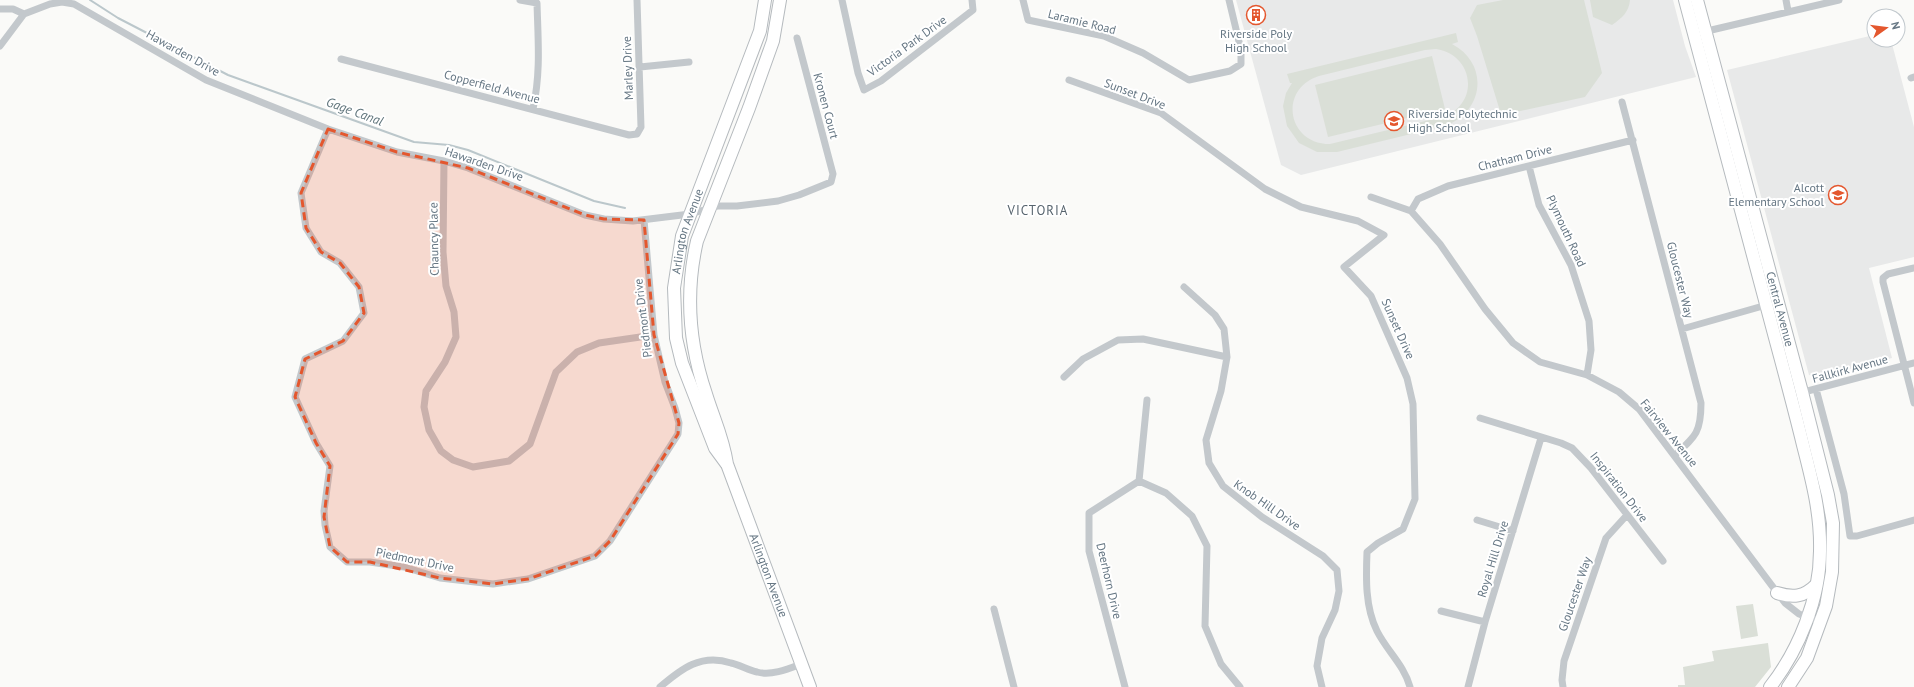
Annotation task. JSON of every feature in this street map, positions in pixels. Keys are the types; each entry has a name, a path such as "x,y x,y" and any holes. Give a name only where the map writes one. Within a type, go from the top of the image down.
{"main road":[{"name":"Arlington Avenue","path":"727,464 715,448 689,383 676,338 674,288 682,236 760,31 765,0"},
{"name":"Arlington Avenue","path":"780,0 773,41 749,108 708,208 697,241 691,264 689,309 698,366 706,394 724,442 727,464 810,687"},
{"name":"Central Avenue","path":"1685,0 1700,33 1796,394 1828,495 1833,523 1832,572 1826,606 1807,658 1791,685"},
{"name":"Central Avenue","path":"1697,0 1700,33"},
{"name":"Central Avenue","path":"1782,670 1796,644 1807,618 1816,585 1820,551 1818,509 1796,394"},
{"path":"1777,593 1790,596 1800,596 1816,585"},
{"path":"1770,687 1782,670"},
{"path":"1777,687 1781,682 1782,670"}],"street":[{"path":"520,0 537,2 539,65 538,85 533,109"},
{"name":"Marley Drive","path":"637,0 641,127 637,134"},
{"name":"Victoria Park Drive","path":"842,0 858,73 864,90 881,81 974,10 972,0"},
{"name":"Laramie Road","path":"1023,0 1028,20 1104,36 1143,53 1189,80 1230,71 1241,64 1241,50 1229,0"},
{"path":"1786,0 1788,11"},
{"path":"1700,33 1839,0"},
{"name":"Hawarden Drive","path":"24,14 50,4 62,2 74,4 206,80 328,130 397,152 444,161 468,168 585,214 604,219 644,220 690,214 708,208 774,202 828,184 832,179"},
{"path":"0,9 13,9 24,14 0,46"},
{"name":"Kronen Court","path":"796,38 833,174 832,179"},
{"name":"Copperfield Avenue","path":"341,59 629,135 637,134"},
{"path":"640,67 689,62"},
{"name":"Sunset Drive","path":"1069,80 1161,113 1265,189 1301,207 1358,221 1384,235 1344,267 1371,296 1407,378 1413,404 1415,499 1402,529 1378,543 1368,552 1366,573 1367,598 1377,631 1401,666 1410,687"},
{"name":"Gloucester Way","path":"1622,102 1701,402 1701,420 1695,436 1675,456"},
{"name":"Piedmont Drive","path":"328,130 301,192 306,228 321,252 340,263 359,287 364,313 344,341 305,359 295,397 316,443 330,466 324,511 325,525 330,547 347,562 370,562 404,567 440,578 493,584 528,579 595,556 610,541 678,434 679,423 665,382 654,335 644,220"},
{"name":"Chatham Drive","path":"1411,212 1418,200 1448,186 1633,140"},
{"name":"Chauncy Place","path":"444,161 444,252 446,286 454,312 456,337 445,362 426,391 424,407 429,430 441,451 453,460 473,467 510,461 530,444 556,372 577,352 599,343 654,335"},
{"name":"Plymouth Road","path":"1529,166 1539,205 1571,265 1589,321 1591,350 1587,375"},
{"name":"Fairview Avenue","path":"1371,197 1411,212 1440,244 1485,309 1513,343 1540,362 1587,375 1619,392 1639,409 1777,593 1793,610 1807,618 1821,622"},
{"path":"1914,268 1888,274 1883,278 1914,403"},
{"name":"Knob Hill Drive","path":"1184,287 1215,315 1224,329 1227,357 1221,391 1206,440 1208,463 1223,486 1262,517 1323,556 1337,570 1339,591 1335,610 1322,638 1317,666 1322,687"},
{"path":"1682,329 1772,303"},
{"path":"1064,377 1083,359 1118,340 1143,338 1227,357"},
{"name":"Fallkirk Avenue","path":"1796,394 1914,363"},
{"path":"1816,389 1844,494 1850,536 1857,536 1914,520"},
{"path":"1147,400 1139,482 1166,493 1192,516 1207,546 1205,626 1221,664 1240,687"},
{"name":"Inspiration Drive","path":"1480,418 1561,443 1572,448 1582,457 1663,561"},
{"name":"Royal Hill Drive","path":"1468,687 1485,622 1541,438"},
{"name":"Deerhorn Drive","path":"1125,687 1089,552 1088,514 1139,482"},
{"name":"Gloucester Way","path":"1563,687 1562,680 1564,661 1606,538 1628,515"},
{"path":"1477,520 1513,530"},
{"path":"994,609 1014,687"},
{"path":"1441,611 1485,622"},
{"path":"660,687 689,664 708,660 729,662 757,672 768,673 802,664"}],"highlighted area":[{"path":"328,129 397,152 468,168 585,215 604,219 644,220 654,335 679,423 678,434 610,541 595,556 528,579 493,584 440,578 370,562 347,562 330,547 324,517 330,466 316,443 295,397 305,359 343,341 364,313 359,287 340,263 321,252 306,228 301,193"}],"shaded area":[{"name":"Riverside Polytechnic High School","path":"1236,0 1673,0 1685,46 1696,77 1301,175 1281,165"},
{"path":"1503,0 1584,0 1602,73 1585,97 1507,114 1500,111 1470,18 1477,5"},
{"path":"1590,0 1630,0 1628,8 1624,14 1612,25 1593,17"},
{"path":"1456,33 1458,42 1452,44 1464,53 1472,63 1477,75 1477,88 1474,100 1467,111 1457,120 1444,126 1337,152 1317,152 1299,143 1287,126 1283,106 1286,93 1292,83 1290,83 1287,74","holes":["1436,49 1449,53 1459,60 1465,70 1468,81 1467,92 1463,102 1454,111 1442,117 1330,144 1316,142 1304,135 1297,126 1293,115 1293,103 1297,92 1306,83 1319,76 1425,50"]},
{"name":"Alcott Elementary School","path":"1866,37 1866,48 1893,48 1914,127 1914,257 1869,268 1892,358 1818,377 1809,375 1727,70"},
{"path":"1432,56 1445,109 1328,137 1315,85"},
{"path":"1753,604 1758,636 1741,639 1736,606"},
{"path":"1768,643 1771,667 1755,687 1678,687 1678,685 1685,685 1683,667 1714,661 1712,651"}],"waterway":[{"name":"Gage Canal","path":"90,0 118,18 228,75 414,142 449,145 468,150 594,201 625,208"}],"place":[{"name":"Riverside Poly High School","path":"1256,15"},
{"name":"Riverside Polytechnic High School","path":"1394,121"},
{"name":"Alcott Elementary School","path":"1838,195"}],"district":[{"name":"VICTORIA","path":"1038,210"}]}
